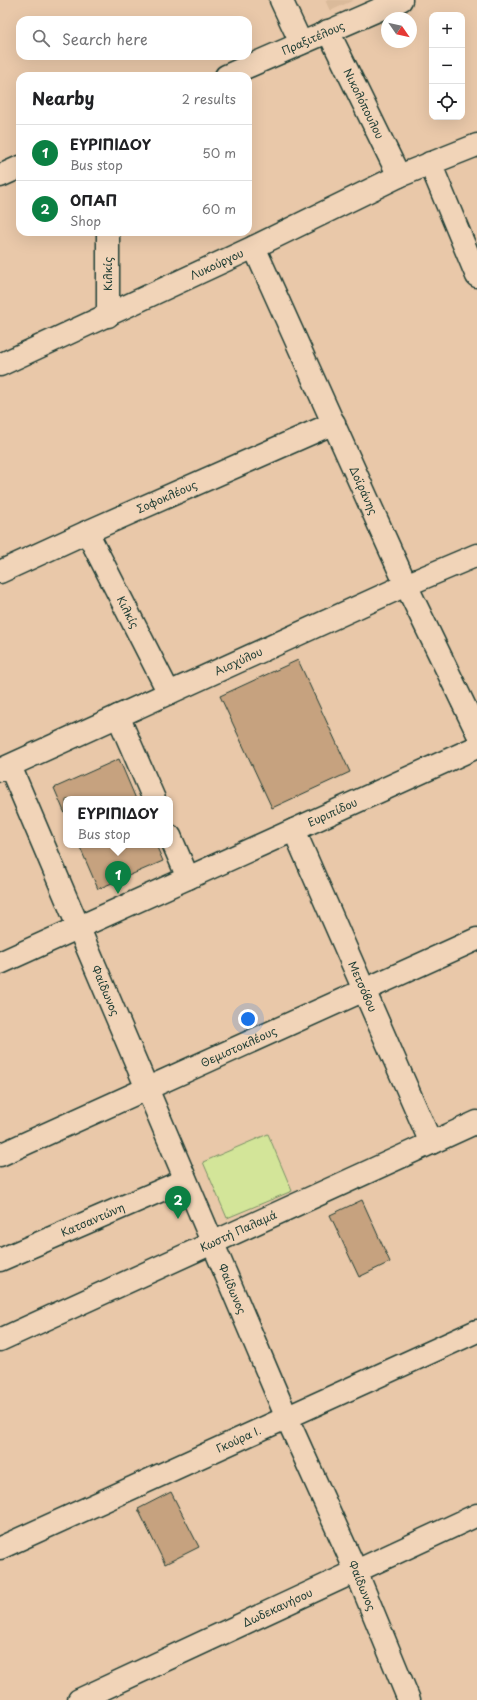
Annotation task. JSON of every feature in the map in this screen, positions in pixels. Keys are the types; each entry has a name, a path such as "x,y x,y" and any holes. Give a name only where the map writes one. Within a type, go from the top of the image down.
{"street":[{"path":"280,0 301,44"},
{"name":"Πραξιτέλους","path":"235,72 401,0"},
{"name":"Νικολόπουλου","path":"328,32 399,176"},
{"name":"Λυκούργου","path":"0,366 254,247 399,176 477,145"},
{"path":"430,163 477,276"},
{"path":"0,176 16,169"},
{"name":"Κιλκίς","path":"108,236 108,316"},
{"name":"Δοϊράνης","path":"254,247 406,585 477,732"},
{"name":"Σοφοκλέους","path":"0,572 334,423"},
{"name":"Κιλκίς","path":"87,532 169,693"},
{"name":"Αισχύλου","path":"5,768 406,585 477,555"},
{"path":"118,716 153,796"},
{"name":"Ευριπίδου","path":"0,963 477,747"},
{"name":"Φαίδωνος","path":"5,768 78,928 287,1418 356,1570 409,1700"},
{"name":"Μετσόβου","path":"294,830 431,1143"},
{"path":"173,843 188,878"},
{"name":"Θεμιστοκλέους","path":"0,1156 477,939"},
{"name":"Κωστή Παλαμά","path":"0,1340 477,1122"},
{"name":"Κατσαντώνη","path":"0,1260 185,1180"},
{"name":"Γκούρα Ι.","path":"0,1548 477,1331"},
{"name":"Δωδεκανήσου","path":"78,1700 477,1515"}],"shaded area":[{"path":"325,0 354,0 330,11"}],"green space":[{"path":"268,1134 292,1191 227,1218 203,1162"}],"building":[{"path":"298,660 350,772 272,808 220,696"},
{"path":"119,759 135,796 63,796 63,809 54,788"},
{"path":"80,848 157,848 163,861 98,889"},
{"path":"362,1200 390,1262 359,1277 330,1215"},
{"path":"171,1492 199,1547 165,1564 138,1509"}],"place":[{"name":"ΕΥΡΙΠΙΔΟΥ","path":"118,894"},
{"name":"ΟΠΑΠ","path":"178,1219"}]}
